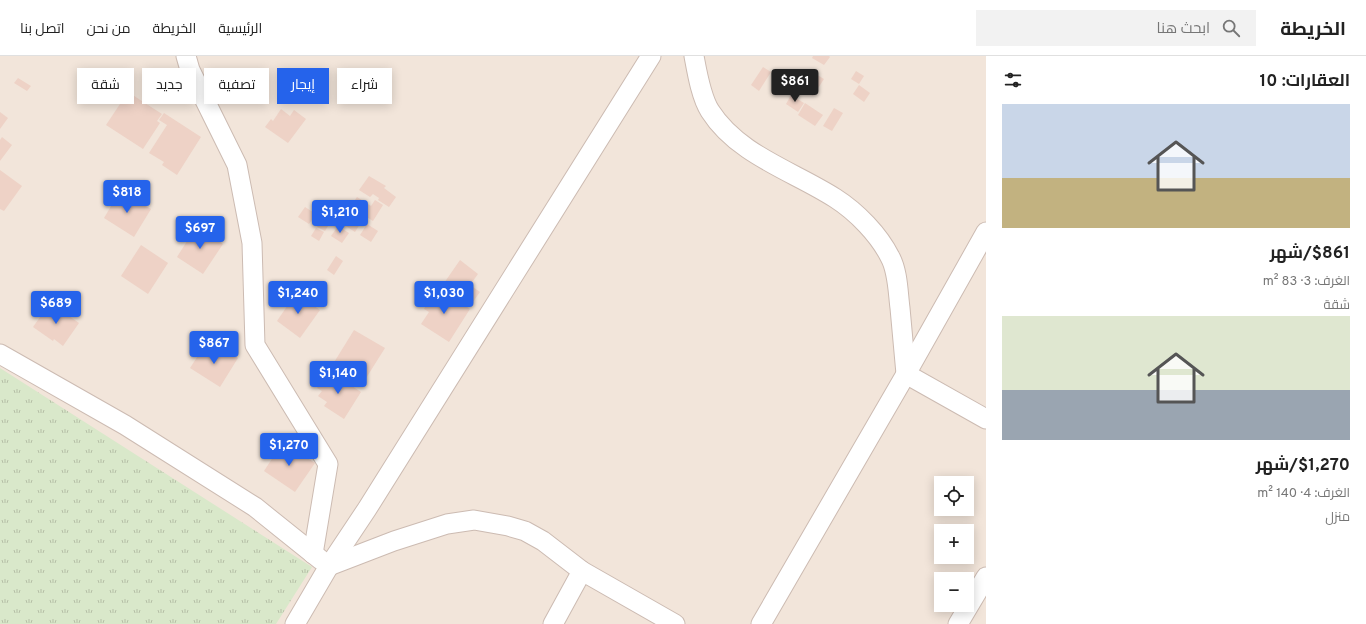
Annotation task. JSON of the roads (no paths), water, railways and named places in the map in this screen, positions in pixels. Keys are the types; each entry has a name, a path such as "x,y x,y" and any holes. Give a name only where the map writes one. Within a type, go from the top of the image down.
{"street":[{"path":"186,56 190,70 237,166 252,243 255,345 328,464 313,554"},
{"path":"295,624 329,566 371,502 651,56"},
{"path":"694,56 698,78 710,110 732,137 759,156 836,198 854,212 871,230 891,258 897,282 906,374"},
{"path":"761,624 906,374 986,232"},
{"path":"0,354 126,425 255,507 329,566"},
{"path":"906,374 986,419"},
{"path":"329,566 394,541 447,524 474,520 508,526 525,531 543,541 582,571 675,624"},
{"path":"553,624 582,571"},
{"path":"958,624 986,577"}]}
